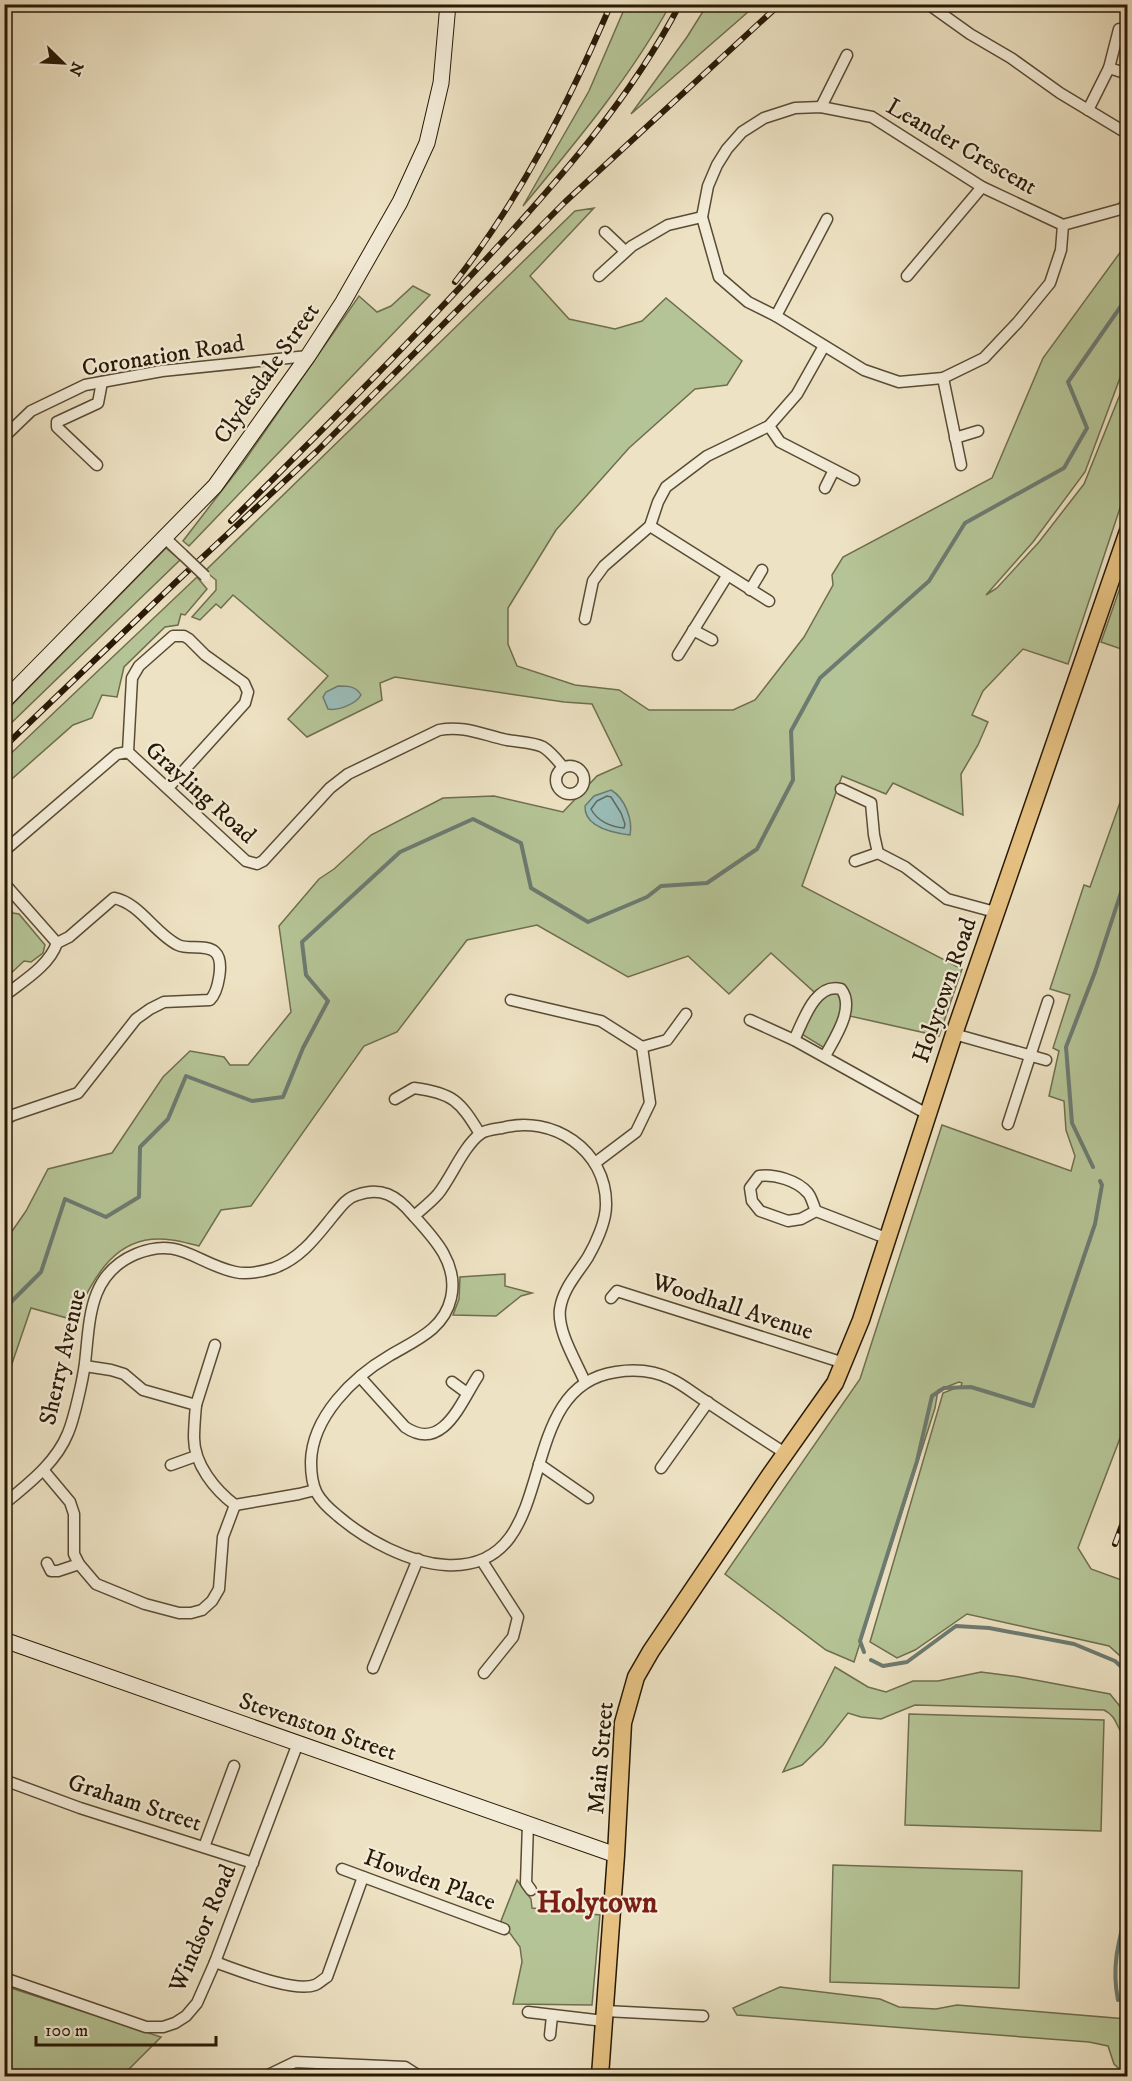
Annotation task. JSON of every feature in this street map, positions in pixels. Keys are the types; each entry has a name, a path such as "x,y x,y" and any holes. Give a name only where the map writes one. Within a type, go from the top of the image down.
{"main road":[{"name":"Clydesdale Street","path":"4,701 215,486 308,356 381,237 427,143 441,83 448,4"},
{"name":"Holytown Road","path":"785,1453 835,1383 861,1320 886,1238 995,912 1128,531"},
{"name":"Main Street","path":"600,2076 616,1855 622,1723 636,1677 651,1651 785,1453"},
{"name":"Stevenston Street","path":"4,1640 616,1855"}],"street":[{"path":"932,6 1060,93 1128,134"},
{"path":"1088,110 1109,68 1119,29"},
{"path":"821,106 847,55"},
{"path":"1109,68 1128,74"},
{"name":"Leander Crescent","path":"821,106 872,117 982,187 1063,225 1061,250 1050,283 984,358 943,378 899,382 864,370 776,316 748,302 719,277 702,217 708,186 717,165 742,132 764,118 795,108 821,106"},
{"path":"907,276 982,187"},
{"path":"1063,225 1121,209 1128,203"},
{"path":"598,276 625,251 668,225 702,217"},
{"path":"776,316 827,219"},
{"path":"605,232 625,251"},
{"path":"585,619 593,581 604,566 650,526 666,487 706,456 769,426 792,400 824,346"},
{"name":"Coronation Road","path":"4,437 31,411 85,385 162,372 308,356"},
{"path":"943,378 961,465"},
{"path":"98,465 57,427 57,422 98,403 102,382"},
{"path":"769,426 780,442 854,480"},
{"path":"955,438 978,432"},
{"path":"825,488 834,470"},
{"path":"650,526 769,601"},
{"path":"165,538 205,576"},
{"path":"750,590 762,570"},
{"path":"678,655 727,576"},
{"path":"693,630 712,640"},
{"path":"128,752 132,678 139,666 173,636 184,636 189,639 205,655 244,683 248,692 245,703 168,788"},
{"name":"Grayling Road","path":"4,851 117,754 128,752 246,861 256,864 262,861 330,788 348,774 439,730 470,729 497,738 544,748 563,768"},
{"path":"841,789 871,803 878,853"},
{"path":"855,861 878,853 905,867 947,899 995,912"},
{"path":"4,883 57,943"},
{"path":"4,996 45,962 54,952 57,943 69,937 114,898 125,902 175,944 186,948 210,949 220,962 217,991 210,1000 164,1002 150,1009 136,1019 78,1093 4,1120"},
{"path":"794,1040 816,999 825,990 841,989 846,996 844,1017 825,1056"},
{"path":"512,1000 601,1021 642,1047 667,1040 686,1014"},
{"path":"1008,1124 1048,1001"},
{"path":"750,1020 825,1056 927,1114"},
{"path":"954,1034 1046,1060"},
{"path":"595,1163 636,1132 650,1103 642,1047"},
{"path":"395,1099 414,1088 452,1098 465,1108 480,1134"},
{"path":"414,1216 438,1194 459,1160 480,1134 513,1125 534,1124 563,1132 581,1147 595,1163 602,1181 606,1205 602,1224 588,1256 571,1279 560,1308 561,1327 585,1382"},
{"path":"816,1211 801,1219 788,1221 760,1211 752,1201 750,1188 759,1176 771,1175 800,1186 809,1195 816,1211 886,1238"},
{"name":"Sherry Avenue","path":"4,1504 44,1471 68,1434 85,1366 87,1332 93,1300 104,1278 123,1260 160,1247 178,1249 234,1272 255,1274 294,1259 347,1200 357,1195 379,1191 400,1199 445,1254 452,1276 451,1298 443,1316 429,1334 385,1358 360,1377 342,1394 324,1418 312,1451 311,1478 315,1490"},
{"name":"Woodhall Avenue","path":"611,1298 617,1291 844,1364"},
{"path":"215,1345 196,1405 194,1440 196,1456 207,1475 227,1499 235,1505 315,1490 321,1502 343,1521 394,1551 442,1565 461,1565 482,1561 497,1551 514,1531 525,1511 551,1426 567,1400 585,1382 611,1372 640,1370 669,1378 785,1453"},
{"path":"85,1366 124,1374 143,1390 196,1405"},
{"path":"360,1377 405,1427 423,1435 437,1433 446,1426 478,1376"},
{"path":"452,1382 467,1393"},
{"path":"661,1468 708,1402"},
{"path":"171,1465 196,1456"},
{"path":"539,1464 588,1498"},
{"path":"44,1471 70,1502 74,1514 74,1554 79,1564 96,1584 145,1604 179,1613 191,1614 202,1610 212,1601 219,1589 224,1538 235,1505"},
{"path":"373,1668 418,1559"},
{"path":"482,1561 518,1617 513,1637 483,1673"},
{"path":"47,1563 51,1571 79,1564"},
{"name":"Windsor Road","path":"4,1978 136,2025 163,2027 186,2016 197,2003 215,1962 298,1743"},
{"path":"204,1847 234,1766"},
{"name":"Graham Street","path":"4,1780 80,1808 253,1863"},
{"path":"528,1824 526,1883 531,1890"},
{"name":"Howden Place","path":"342,1869 504,1929"},
{"path":"215,1962 281,1984 314,1986 327,1977 363,1877"},
{"path":"528,2012 552,2016 703,2016"},
{"path":"550,2035 552,2016"},
{"path":"266,2076 295,2062 405,2067 419,2076"}],"green space":[{"path":"626,5 670,5 620,84 523,206 589,91"},
{"path":"707,5 756,5 631,114 687,37"},
{"path":"594,208 530,276 569,319 615,329 642,321 666,298 742,361 727,385 695,389 629,448 556,530 508,608 508,644 517,666 575,685 619,690 649,710 733,710 755,700 804,637 833,585 832,575 843,557 992,478 1043,358 1127,243 1127,359 1085,472 1033,542 986,595 997,588 1039,542 1084,484 1127,377 1127,487 1068,664 1023,649 983,691 972,715 988,722 961,774 963,815 893,783 886,794 842,776 802,886 962,969 939,1036 850,1016 831,1052 795,1030 814,992 771,953 729,994 688,956 628,977 537,925 467,940 397,1032 364,1046 251,1206 221,1210 199,1246 175,1240 153,1239 136,1243 122,1250 99,1273 74,1320 31,1308 5,1384 5,1238 26,1211 48,1169 112,1153 163,1077 190,1051 224,1057 230,1065 248,1065 291,1012 279,926 319,879 334,869 371,835 443,798 494,796 563,812 597,776 622,765 592,704 564,702 395,677 380,683 382,700 307,737 288,719 328,676 233,595 221,608 216,604 200,620 192,617 216,590 216,580 205,571 575,211"},
{"path":"413,286 430,295 189,546 183,541 243,463 359,296 377,312 391,306"},
{"path":"166,548 180,560 5,729 5,712"},
{"path":"1128,568 1127,651 1101,642"},
{"path":"197,577 207,589 185,615 181,614 178,625 165,627 124,667 117,697 102,695 92,718 73,725 5,785 5,759"},
{"path":"1127,783 1127,1420 1078,1548 1091,1569 1127,1582 1127,1662 1109,1646 967,1614 915,1650 897,1658 870,1642 943,1393 961,1386 962,1383 959,1382 938,1390 935,1408 854,1662 826,1650 725,1574 860,1379 942,1125 1071,1171 1075,1156 1066,1130 1064,1101 1049,1096 1059,1051 1053,1048 1070,995 1050,989 1084,885 1090,887"},
{"path":"5,903 13,913 19,914 45,945 43,953 31,962 24,961 6,978 5,985"},
{"path":"505,1274 505,1286 532,1293 521,1296 496,1316 453,1315 459,1299 460,1277"},
{"path":"835,1667 868,1687 886,1692 913,1681 938,1681 981,1672 1110,1694 1123,1710 1127,1739 1112,1716 1104,1710 915,1705 881,1719 848,1713 823,1745 802,1765 783,1772"},
{"path":"909,1714 1104,1720 1101,1831 905,1825"},
{"path":"833,1865 1022,1871 1019,1988 830,1982"},
{"path":"517,1880 531,1899 532,1908 600,1915 592,2005 513,2004 522,1962 520,1947 501,1921"},
{"path":"5,1986 161,2037 122,2076 5,2076"},
{"path":"780,1987 880,1999 899,2007 936,2009 957,2005 1127,2019 1127,2076 1114,2064 1108,2046 1089,2042 737,2015 733,2008"}],"water":[{"path":"338,686 354,688 361,695 346,706 328,709 323,697 326,692"},
{"path":"611,790 620,798 627,810 630,835 601,828 589,819 586,813 585,806 594,796"}],"waterway":[{"path":"4,1309 41,1272 65,1199 106,1217 139,1197 140,1147 168,1119 186,1076 252,1101 283,1097 303,1048 328,1001 306,975 302,942 400,852 473,819 521,843 531,888 588,922 647,897 661,886 707,883 757,849 793,780 791,731 820,678 929,581 965,523 1064,468 1087,428 1068,382 1128,296"},
{"path":"1093,1167 1072,1123 1066,1047 1095,972 1128,871"},
{"path":"864,1652 860,1641 917,1461 932,1396 944,1388 971,1387 1033,1406 1095,1224 1102,1185 1100,1181"},
{"path":"871,1660 883,1666 907,1662 956,1626 989,1628 1074,1644 1115,1661 1128,1673"},
{"path":"1118,2000 1116,1964 1128,1906"},
{"path":"1124,2031 1128,2035"}],"railway":[{"path":"455,282 501,217 542,148 561,113 611,4"},
{"path":"231,521 425,324 541,198 616,105 661,39 680,4"},
{"path":"4,747 317,451 565,202 780,4"},
{"path":"1115,1544 1128,1509"}],"district":[{"name":"Holytown","path":"597,1902"}]}
